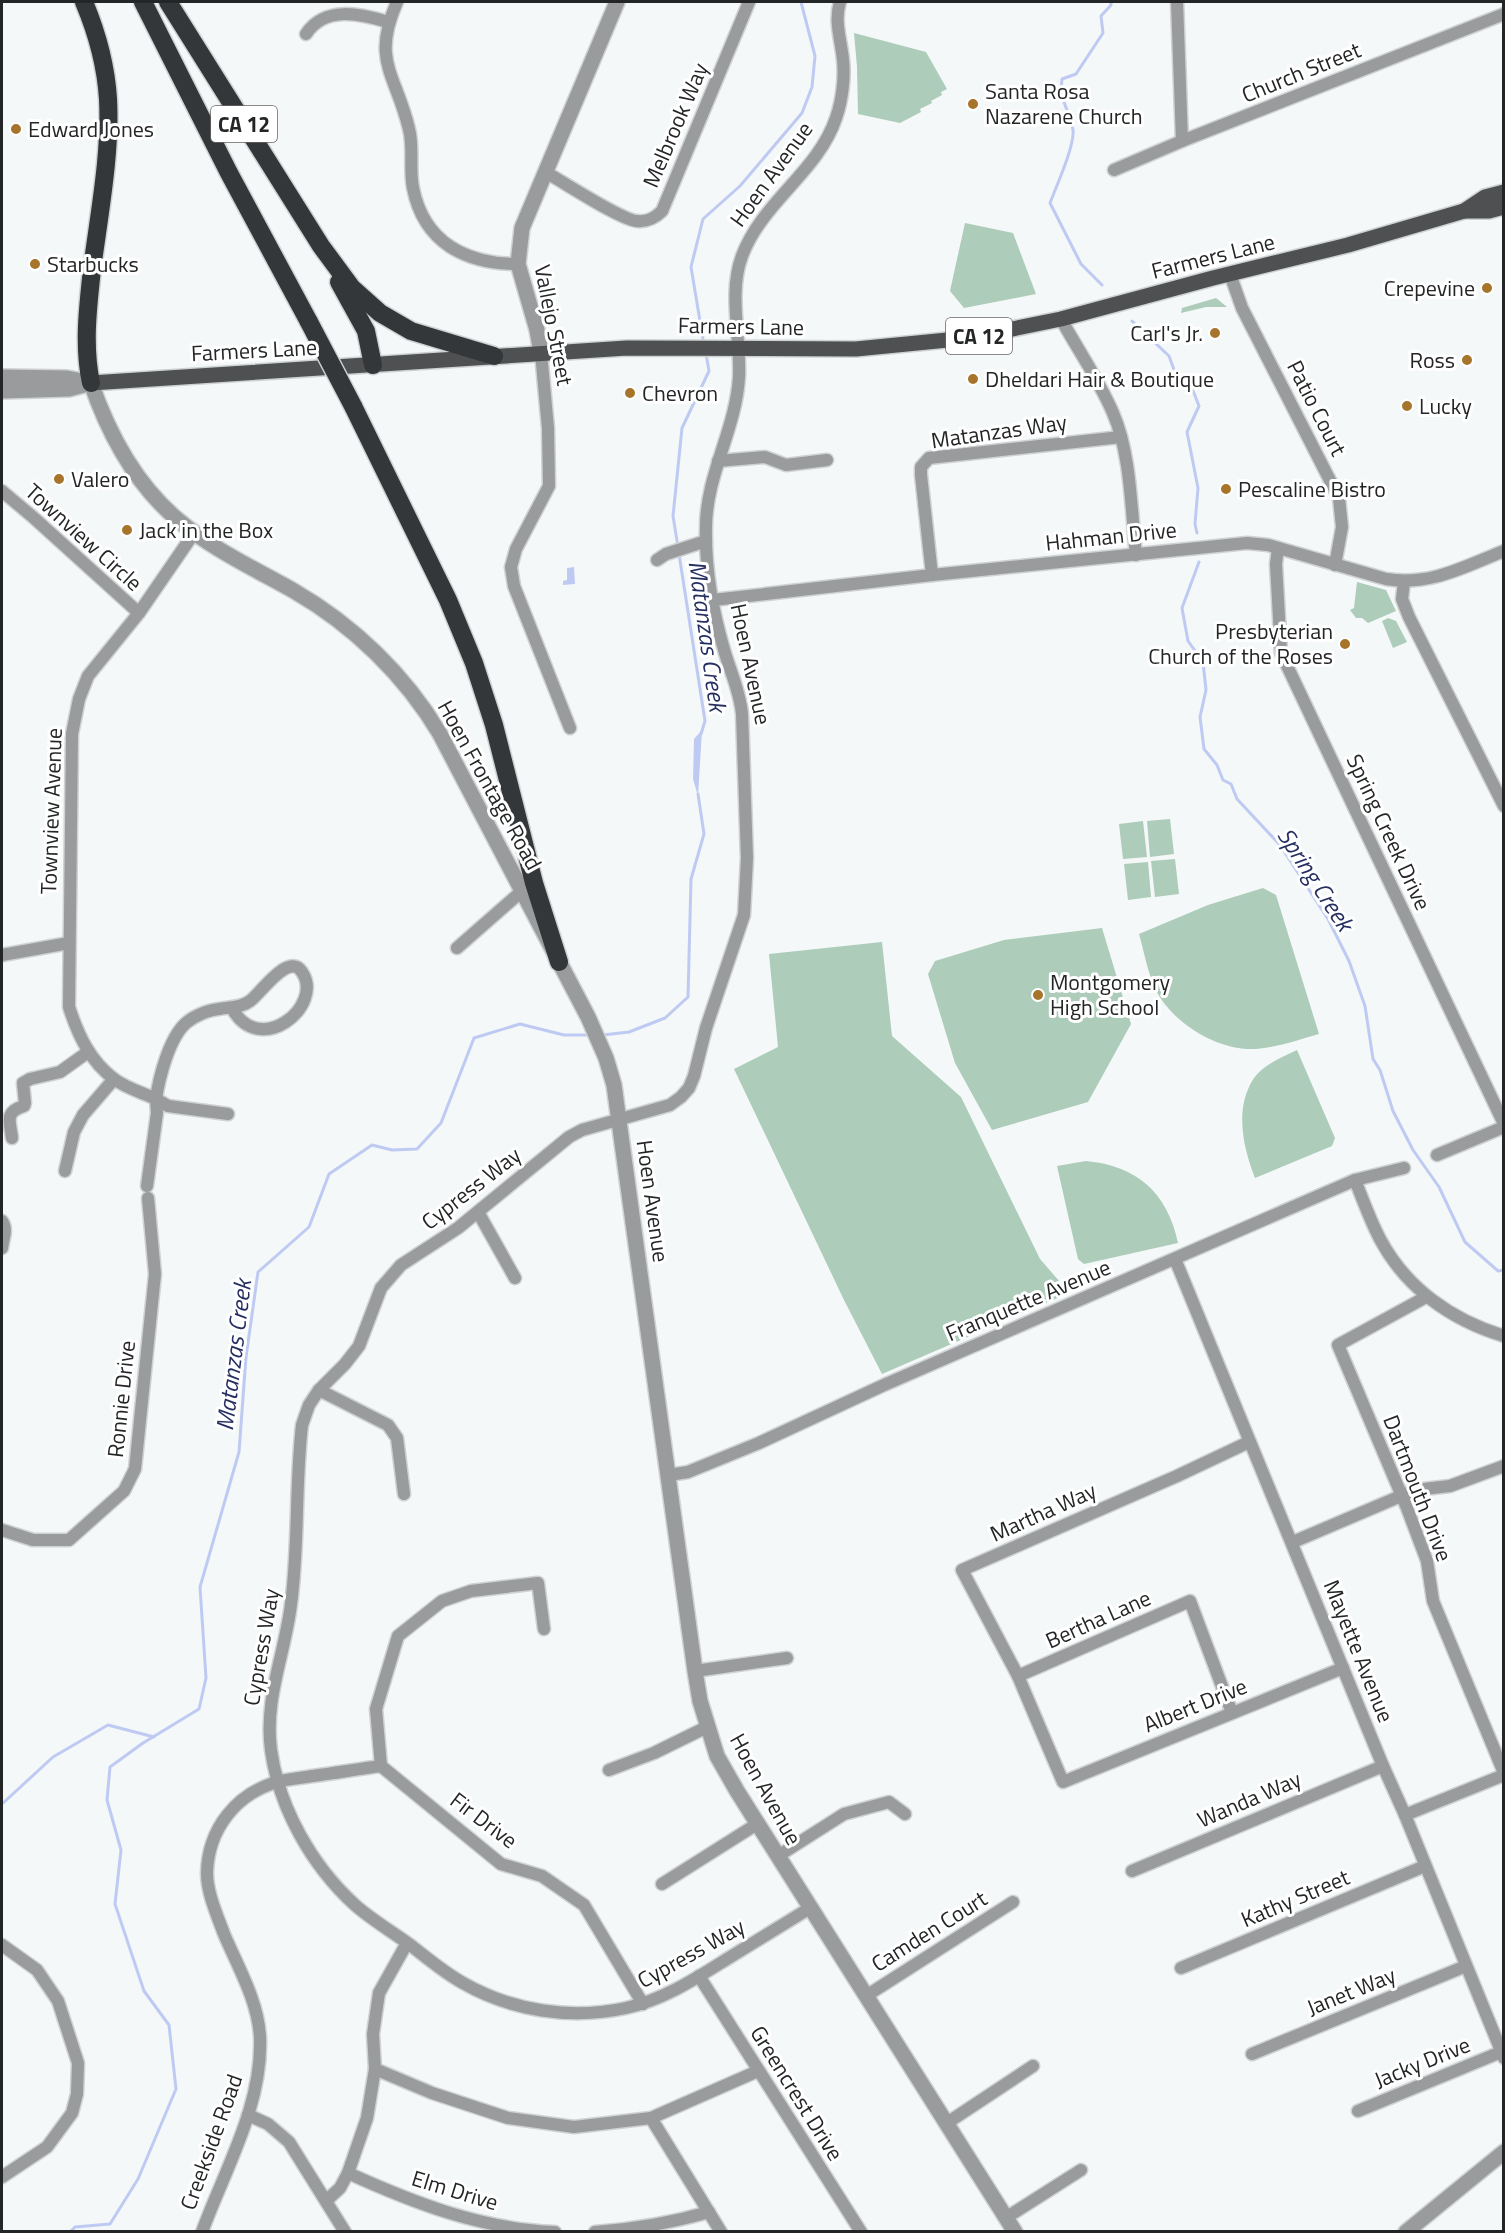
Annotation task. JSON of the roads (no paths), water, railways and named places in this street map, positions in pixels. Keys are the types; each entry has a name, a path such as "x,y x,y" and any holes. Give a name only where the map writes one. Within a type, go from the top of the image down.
{"highway":[{"path":"84,2 98,38 105,67 109,115 88,309 87,355 91,383"},
{"path":"143,2 229,173 353,406 448,600 474,663 497,736 534,882 559,962"},
{"name":"CA 12","path":"168,2 321,246 352,288 370,306 422,335 494,356"},
{"path":"321,246 366,331 373,365"}],"main road":[{"name":"Farmers Lane","path":"1464,211 1485,197 1503,192"},
{"name":"Farmers Lane","path":"91,383 627,348 808,350 905,346 968,338 1061,319 1348,245 1464,211 1489,211 1503,207"}],"street":[{"path":"397,2 388,22 385,57 409,128 413,187 418,205 425,220 452,248 485,262 518,264"},
{"name":"Vallejo Street","path":"570,728 514,586 511,567 516,549 549,486 548,428 541,353 537,330 518,264 522,228 617,2"},
{"name":"Melbrook Way","path":"547,173 629,220 647,221 656,217 662,211 749,2"},
{"name":"Hoen Avenue","path":"840,2 837,10 838,27 844,62 841,97 836,119 823,146 755,229 743,254 736,285 740,349 738,390 709,498 706,541 714,600 722,641 742,714 747,858 744,915 706,1028 689,1088 670,1105 619,1121 695,1671 707,1727 717,1756 810,1908 1015,2232"},
{"path":"1177,2 1182,141"},
{"path":"306,34 311,26 333,15 360,14 388,22"},
{"name":"Church Street","path":"1114,170 1503,14"},
{"name":"Patio Court","path":"1230,274 1242,308 1339,498 1342,527 1335,565"},
{"path":"1061,319 1113,412 1121,437 1136,555"},
{"path":"2,377 67,378 91,383"},
{"name":"Farmers Lane","path":"2,391 69,389 91,383"},
{"name":"Hoen Frontage Road","path":"91,383 111,435 132,470 160,503 194,533 321,608 358,637 398,676 424,709 440,734 588,1017 606,1058 614,1085 619,1121"},
{"name":"Matanzas Way","path":"932,575 921,475 921,467 929,458 1121,437"},
{"path":"718,461 765,457 786,465 827,460"},
{"name":"Townview Circle","path":"2,491 139,613"},
{"name":"Townview Avenue","path":"194,533 139,613 88,676 79,699 72,734 69,1007 76,1031 88,1052 114,1079 168,1106 228,1114"},
{"path":"661,557 706,541"},
{"name":"Hahman Drive","path":"714,600 1247,543 1278,548 1404,582 1452,573 1503,550"},
{"name":"Spring Creek Drive","path":"1278,548 1276,564 1281,653 1503,1125"},
{"path":"1404,582 1402,599 1409,617 1503,806"},
{"path":"457,948 522,891"},
{"path":"2,955 69,943"},
{"path":"156,1099 159,1081 171,1046 185,1024 218,1009 248,1003 286,967 298,967 306,980 305,993 299,1012 285,1023 266,1029 250,1028 237,1018 232,1008"},
{"path":"12,1138 10,1114 12,1110 24,1106 23,1083 30,1079 60,1072 88,1052"},
{"path":"65,1171 74,1132 83,1115 114,1079"},
{"name":"Ronnie Drive","path":"2,1530 33,1540 69,1540 124,1491 135,1469 155,1274 148,1192 156,1124 156,1099"},
{"name":"Cypress Way","path":"619,1121 582,1130 568,1137 446,1237 408,1260 394,1272 377,1297 359,1346 345,1364 318,1390 309,1405 302,1425 292,1598 286,1636 270,1701 270,1738 278,1782 298,1831 324,1872 357,1906 460,1982 486,1995 515,2005 560,2013 583,2013 643,2004 699,1976 810,1908"},
{"path":"1437,1155 1503,1125"},
{"name":"Franquette Avenue","path":"669,1475 688,1472 759,1443 884,1385 1355,1180 1404,1168"},
{"path":"1355,1180 1385,1248 1426,1297 1468,1323 1503,1336"},
{"path":"478,1212 515,1278"},
{"path":"2,1221 4,1232 2,1248"},
{"name":"Mayette Avenue","path":"1175,1259 1502,2055"},
{"name":"Dartmouth Drive","path":"1426,1297 1338,1345 1428,1561 1433,1601 1503,1774"},
{"path":"318,1390 388,1425 397,1438 404,1494"},
{"name":"Martha Way","path":"1018,1676 962,1569 1177,1476 1249,1442"},
{"path":"1293,1542 1415,1490 1450,1486 1503,1466"},
{"path":"381,1766 376,1709 398,1636 442,1601 471,1591 538,1583 544,1629"},
{"name":"Bertha Lane","path":"1018,1676 1190,1601 1232,1713"},
{"path":"695,1671 787,1658"},
{"name":"Albert Drive","path":"1018,1676 1063,1782 1343,1668"},
{"path":"609,1770 654,1753 707,1727"},
{"name":"Creekside Road","path":"202,2232 248,2115 260,2064 255,2007 211,1897 207,1874 210,1850 218,1826 252,1791 278,1782 381,1766"},
{"name":"Fir Drive","path":"381,1766 501,1864 542,1876 584,1905 643,2004"},
{"name":"Wanda Way","path":"1132,1871 1383,1766"},
{"path":"1405,1815 1503,1774"},
{"path":"778,1856 844,1814 889,1802 905,1814"},
{"path":"662,1884 758,1824"},
{"name":"Kathy Street","path":"1181,1968 1425,1866"},
{"name":"Camden Court","path":"866,1996 1013,1902"},
{"path":"327,2200 340,2188 348,2173 367,2118 375,2069 373,2034 379,1993 407,1943"},
{"path":"2,1945 37,1970 58,2001 78,2062 77,2094 72,2113 47,2147 2,2176"},
{"name":"Janet Way","path":"1252,2054 1466,1966"},
{"name":"Greencrest Drive","path":"699,1976 861,2232"},
{"name":"Jacky Drive","path":"1359,2111 1502,2055"},
{"path":"947,2123 1033,2066"},
{"path":"375,2069 432,2094 508,2118 574,2127 651,2118 758,2071"},
{"path":"248,2115 268,2124 289,2142 345,2232"},
{"path":"651,2118 721,2232"},
{"path":"1406,2232 1503,2152"},
{"path":"1006,2217 1081,2170"},
{"name":"Elm Drive","path":"348,2173 409,2200 469,2219 555,2232"},
{"path":"595,2232 674,2222 709,2212"}],"water":[{"path":"574,567 575,584 563,585 563,581 567,580 567,568"},
{"path":"702,730 698,796 693,779 694,739"}],"waterway":[{"name":"Matanzas Creek","path":"704,345 691,267 703,219 740,186 802,113 812,87 815,56 801,2"},
{"name":"Spring Creek","path":"1102,285 1081,264 1050,203 1073,137 1072,123 1063,100 1062,79 1076,74 1103,33 1101,16 1111,2"},
{"name":"Spring Creek","path":"1132,321 1169,356 1177,378 1192,388 1199,406 1187,432 1198,488 1195,524 1197,533"},
{"name":"Matanzas Creek","path":"678,547 673,516 682,428 709,371 706,354"},
{"name":"Matanzas Creek","path":"679,554 705,721 701,734"},
{"name":"Spring Creek","path":"1199,562 1182,608 1188,641 1203,662 1206,690 1200,717 1204,749 1217,765 1223,780 1231,784 1237,799 1280,845 1328,919 1349,961 1365,1006 1373,1059 1380,1070 1393,1111 1413,1150 1439,1187 1465,1242 1498,1271 1504,1270"},
{"name":"Matanzas Creek","path":"603,1035 629,1032 665,1018 688,997 691,879 704,834 698,794"},
{"name":"Matanzas Creek","path":"70,2232 75,2227 110,2224 138,2179 176,2089 169,2025 144,1991 115,1904 121,1850 107,1800 110,1767 143,1743 199,1709 206,1678 200,1587 239,1452 246,1357 258,1272 309,1227 329,1174 372,1145 392,1150 417,1149 441,1123 474,1038 520,1024 564,1035 590,1035"},
{"path":"2,1804 53,1757 108,1725 154,1737"}],"place":[{"name":"Santa Rosa Nazarene Church","path":"973,104"},
{"name":"Edward Jones","path":"16,129"},
{"name":"Starbucks","path":"35,264"},
{"name":"Crepevine","path":"1487,288"},
{"name":"Carl's Jr.","path":"1215,333"},
{"name":"Ross","path":"1467,360"},
{"name":"Dheldari Hair & Boutique","path":"973,379"},
{"name":"Chevron","path":"630,393"},
{"name":"Lucky","path":"1407,406"},
{"name":"Valero","path":"59,479"},
{"name":"Pescaline Bistro","path":"1226,489"},
{"name":"Jack in the Box","path":"127,530"},
{"name":"Presbyterian Church of the Roses","path":"1345,644"},
{"name":"Montgomery High School","path":"1038,995"}]}
